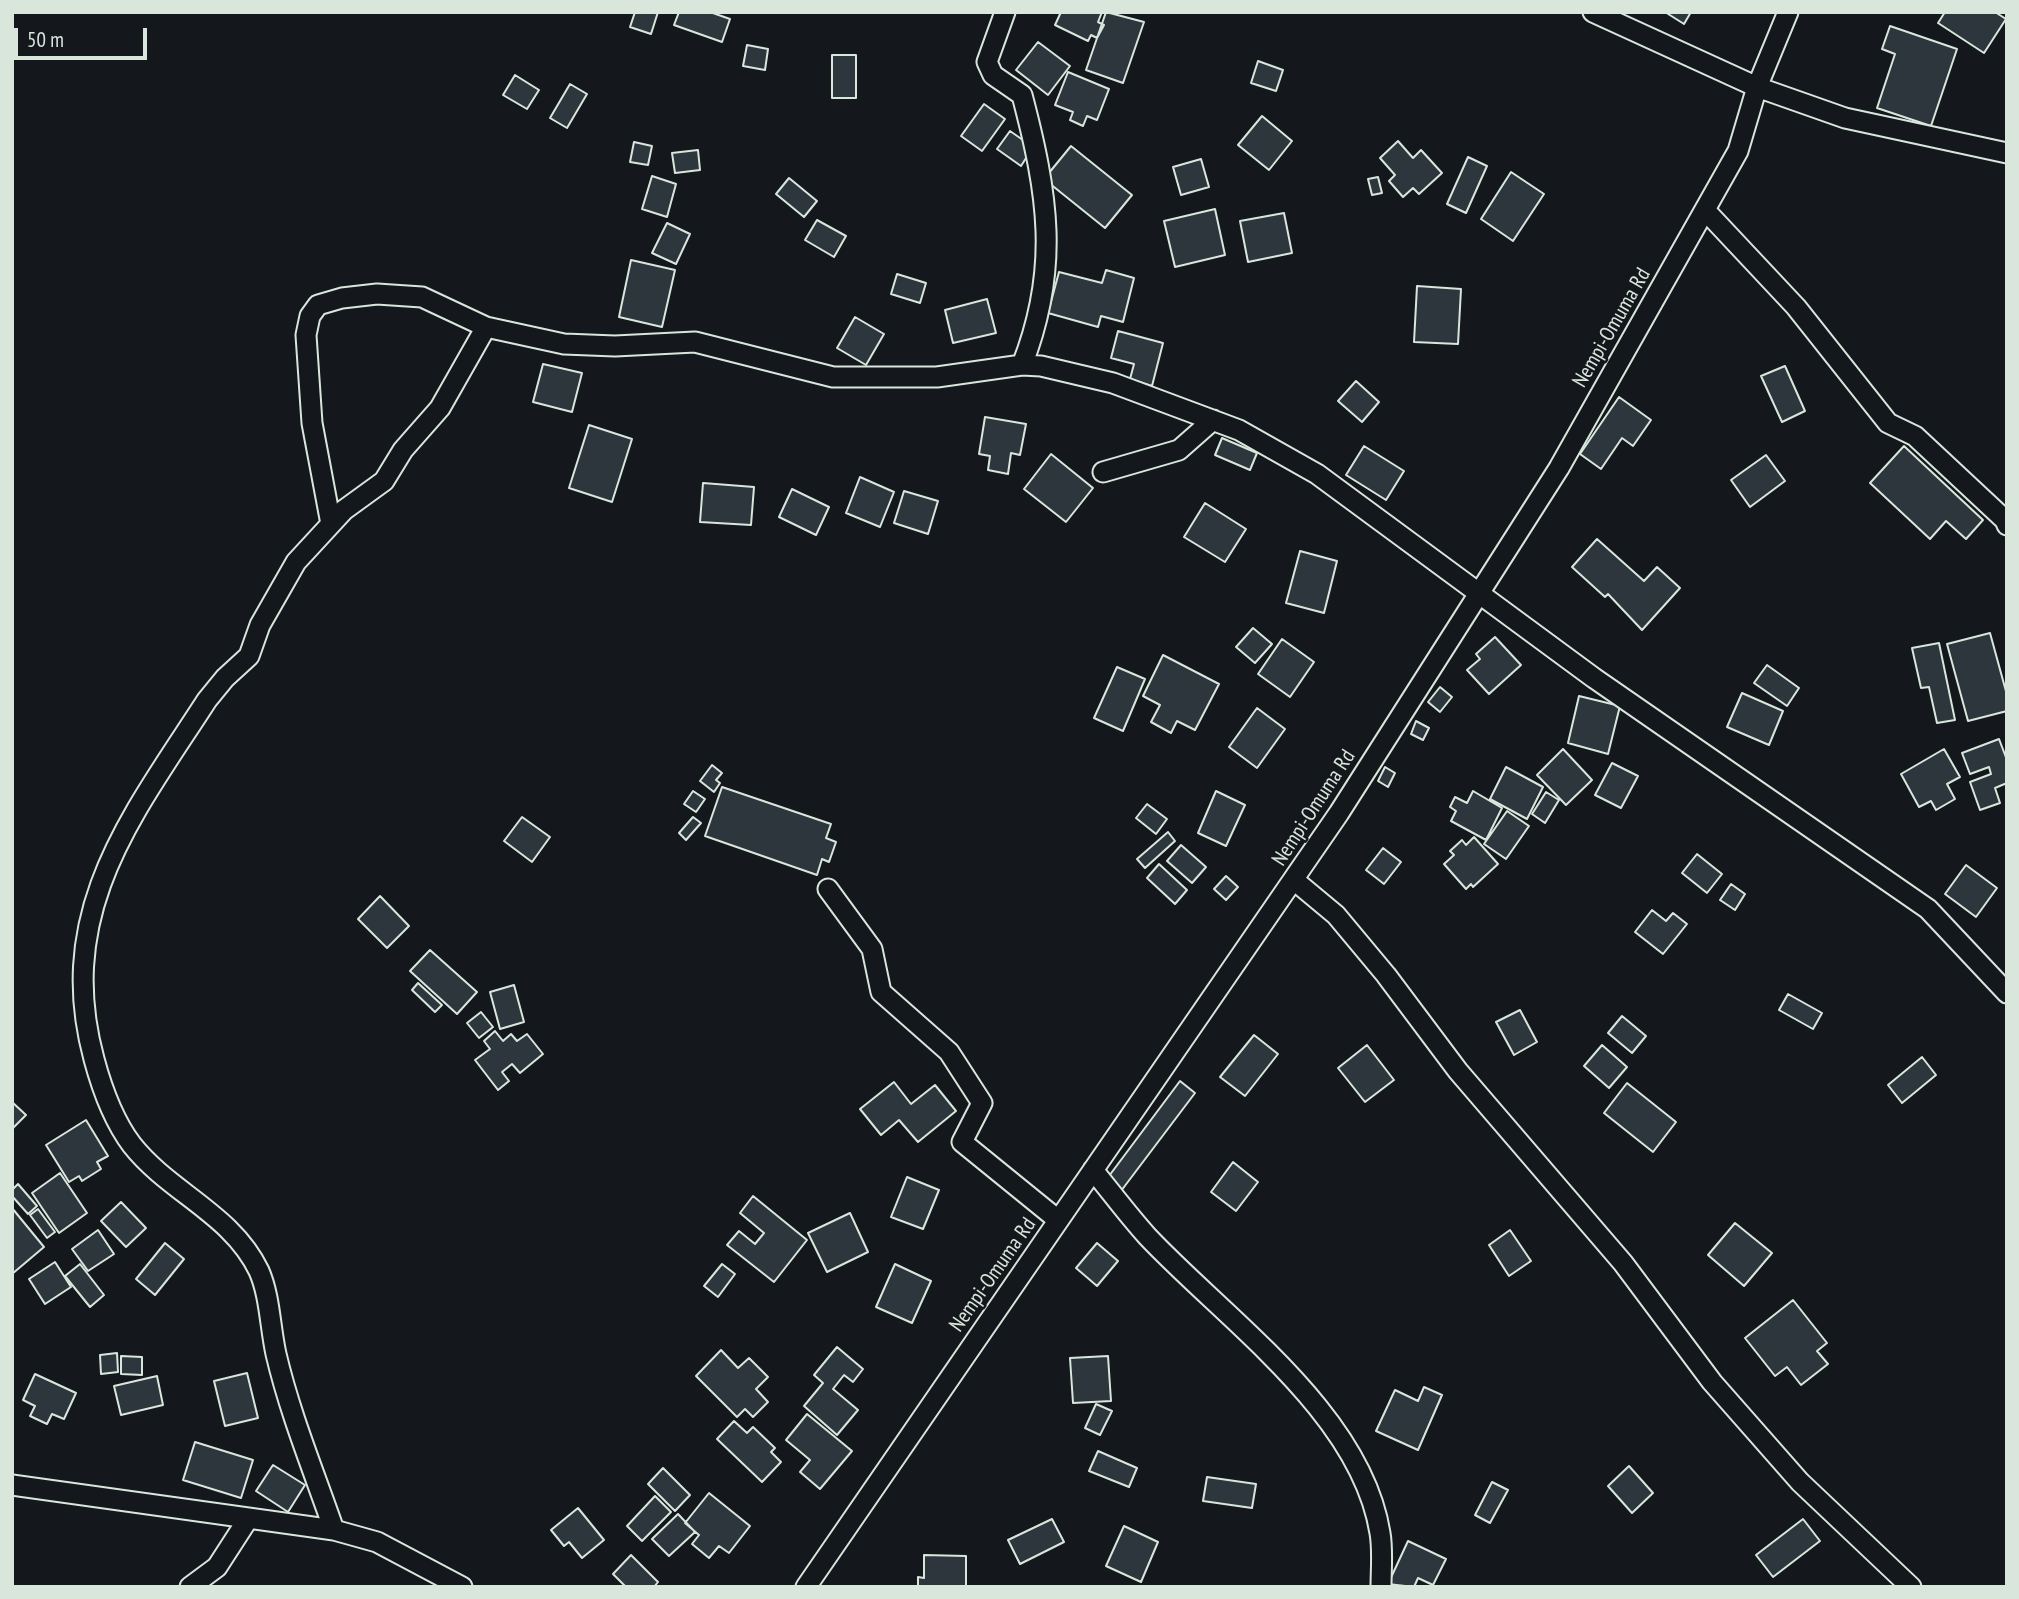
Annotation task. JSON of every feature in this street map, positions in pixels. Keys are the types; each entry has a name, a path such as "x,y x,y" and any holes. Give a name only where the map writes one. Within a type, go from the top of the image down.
{"street":[{"path":"1005,12 987,62 993,75 1022,95 1046,207 1044,288 1038,323 1022,365"},
{"path":"1593,12 1757,87 1845,118 2007,153"},
{"name":"Nempi-Omuma Rd","path":"806,1587 1294,880 1559,468 1738,151 1757,87 1788,12"},
{"path":"1705,210 1797,307 1888,423 1915,436 2005,520 2007,525"},
{"path":"331,524 312,423 306,335 310,316 318,305 341,298 377,294 422,297 486,327 564,344 615,346 695,342 808,373 858,379 937,377 1022,365 1041,366 1113,383 1239,430 1317,474 1710,761 1928,909 2007,993"},
{"path":"334,1530 292,1411 259,1272 235,1234 155,1169 131,1144 104,1095 87,1033 82,967 87,922 107,863 207,700 225,678 249,656 260,625 296,562 344,510 384,481 403,450 440,408 486,327"},
{"path":"1103,472 1179,450 1213,420"},
{"path":"1294,880 1336,915 1386,975 1458,1072 1623,1263 1712,1382 1800,1482 1911,1587"},
{"path":"828,889 872,948 881,992 950,1052 982,1103 962,1142 1058,1220"},
{"path":"1093,1170 1146,1235 1298,1382 1353,1459 1371,1499 1380,1535 1381,1587"},
{"path":"12,1485 334,1530 377,1542 462,1587"},
{"path":"190,1587 217,1567 248,1519"}],"building":[{"path":"635,12 658,12 651,34 630,27"},
{"path":"679,12 710,12 730,19 722,42 674,25"},
{"path":"1061,12 1102,12 1098,22 1104,25 1097,38 1091,35 1088,41 1055,25"},
{"path":"1106,12 1144,22 1123,83 1086,70"},
{"path":"1665,12 1691,12 1684,24"},
{"path":"1945,12 1995,12 2006,19 1984,53 1938,23"},
{"path":"1890,26 1957,49 1931,126 1877,108 1895,54 1882,49"},
{"path":"1038,42 1070,66 1048,95 1016,70"},
{"path":"747,45 768,49 765,70 743,66"},
{"path":"832,55 856,55 856,98 832,98"},
{"path":"1258,61 1283,70 1276,91 1251,83"},
{"path":"1068,72 1109,89 1097,120 1087,116 1083,126 1070,120 1073,112 1055,105"},
{"path":"515,75 539,90 527,109 503,95"},
{"path":"570,84 587,94 567,128 550,118"},
{"path":"984,104 1005,119 982,151 961,136"},
{"path":"1262,116 1292,141 1269,170 1238,145"},
{"path":"1010,131 1033,147 1021,166 997,149"},
{"path":"1398,141 1413,158 1421,150 1442,173 1419,194 1413,188 1403,197 1389,181 1395,175 1380,158"},
{"path":"634,142 652,146 648,165 630,162"},
{"path":"1071,146 1132,195 1105,228 1044,179"},
{"path":"698,150 700,170 675,173 672,153"},
{"path":"1468,157 1487,166 1466,213 1447,204"},
{"path":"1201,159 1209,187 1181,195 1173,167"},
{"path":"1511,172 1544,194 1513,241 1481,219"},
{"path":"652,176 676,184 667,217 642,209"},
{"path":"1378,177 1382,193 1372,195 1368,179"},
{"path":"789,178 817,201 804,217 776,194"},
{"path":"1215,209 1225,255 1175,267 1164,221"},
{"path":"1284,213 1292,253 1248,262 1240,221"},
{"path":"817,220 846,236 834,257 805,240"},
{"path":"667,223 690,234 676,264 652,253"},
{"path":"631,260 675,270 662,327 619,317"},
{"path":"1106,270 1134,278 1123,322 1101,316 1098,327 1048,313 1059,272 1102,283"},
{"path":"897,274 926,283 920,303 891,294"},
{"path":"1417,286 1461,289 1458,344 1414,342"},
{"path":"987,299 996,333 953,343 945,310"},
{"path":"855,317 884,334 866,365 837,348"},
{"path":"1118,331 1163,343 1152,386 1130,379 1134,364 1111,358"},
{"path":"543,364 582,373 572,412 533,402"},
{"path":"1785,366 1805,411 1782,422 1761,376"},
{"path":"1356,381 1379,402 1362,422 1338,401"},
{"path":"1619,397 1651,420 1633,446 1622,438 1601,469 1580,454"},
{"path":"985,417 1026,424 1020,455 1011,453 1008,474 988,470 990,456 979,454"},
{"path":"589,425 632,439 612,502 569,488"},
{"path":"1222,438 1257,453 1250,470 1215,455"},
{"path":"1364,446 1404,471 1386,500 1346,475"},
{"path":"1904,446 1983,520 1966,539 1946,521 1930,539 1870,483"},
{"path":"1051,454 1093,488 1066,522 1024,489"},
{"path":"1766,455 1785,481 1750,507 1731,480"},
{"path":"860,477 894,492 880,527 846,513"},
{"path":"703,483 754,487 751,525 700,522"},
{"path":"792,489 829,507 816,535 779,517"},
{"path":"904,491 938,501 928,534 894,523"},
{"path":"1205,503 1246,529 1225,562 1184,537"},
{"path":"1597,539 1644,581 1657,567 1680,588 1642,630 1608,594 1605,597 1572,567"},
{"path":"1300,551 1337,561 1324,613 1286,603"},
{"path":"1253,628 1272,644 1255,663 1236,647"},
{"path":"1990,633 2007,695 2007,711 1968,721 1947,644"},
{"path":"1495,637 1521,665 1489,694 1467,670 1480,659 1476,654"},
{"path":"1282,639 1314,662 1290,697 1258,674"},
{"path":"1939,643 1955,720 1937,723 1929,687 1921,688 1912,648"},
{"path":"1163,655 1219,684 1195,730 1177,721 1171,733 1151,722 1160,705 1143,696"},
{"path":"1767,665 1799,688 1787,706 1754,683"},
{"path":"1117,667 1145,679 1123,731 1094,718"},
{"path":"1440,687 1452,697 1440,712 1428,702"},
{"path":"1742,693 1783,711 1769,745 1727,727"},
{"path":"1579,696 1620,706 1608,754 1568,743"},
{"path":"1257,708 1285,729 1257,768 1229,747"},
{"path":"1416,721 1429,728 1423,740 1411,734"},
{"path":"1999,739 2007,760 2007,783 1995,788 2000,803 1980,810 1970,782 1991,774 1989,767 1970,774 1962,753"},
{"path":"1563,749 1592,780 1566,805 1537,775"},
{"path":"1944,749 1960,777 1947,784 1955,799 1936,810 1931,801 1919,807 1901,774"},
{"path":"1612,763 1638,776 1621,808 1595,795"},
{"path":"712,765 722,773 716,780 720,783 714,792 700,781"},
{"path":"1385,767 1395,773 1388,787 1378,781"},
{"path":"1506,767 1543,787 1527,819 1490,799"},
{"path":"722,787 831,824 826,838 836,842 829,862 822,859 817,875 705,836"},
{"path":"693,791 705,799 696,812 684,804"},
{"path":"1216,791 1245,805 1226,846 1198,833"},
{"path":"1473,791 1502,808 1486,840 1451,821 1456,811 1450,807 1455,797 1467,803"},
{"path":"1546,792 1559,800 1545,823 1532,814"},
{"path":"1147,804 1167,819 1156,834 1136,818"},
{"path":"1507,811 1529,826 1506,859 1484,844"},
{"path":"522,817 550,837 532,862 504,841"},
{"path":"693,817 701,823 686,840 679,833"},
{"path":"1168,832 1175,841 1145,868 1137,859"},
{"path":"1474,837 1498,864 1473,887 1471,884 1466,889 1444,864 1454,855 1450,851 1462,840 1466,845"},
{"path":"1181,845 1206,867 1192,883 1167,861"},
{"path":"1383,848 1401,862 1384,884 1366,870"},
{"path":"1697,854 1722,874 1707,893 1682,873"},
{"path":"1159,864 1187,890 1175,904 1147,878"},
{"path":"1966,865 1997,888 1976,917 1945,894"},
{"path":"1226,876 1238,887 1226,900 1214,889"},
{"path":"1731,884 1745,894 1735,910 1720,900"},
{"path":"380,896 409,926 387,948 358,919"},
{"path":"1652,910 1666,921 1673,913 1687,924 1663,954 1635,932"},
{"path":"430,950 477,992 457,1014 410,971"},
{"path":"418,983 442,1005 435,1012 412,990"},
{"path":"514,985 524,1022 500,1029 490,992"},
{"path":"1788,994 1822,1013 1813,1029 1779,1010"},
{"path":"1520,1010 1537,1042 1514,1055 1496,1022"},
{"path":"481,1012 493,1027 479,1038 467,1023"},
{"path":"1622,1016 1646,1036 1632,1053 1608,1033"},
{"path":"495,1031 503,1041 511,1034 517,1041 527,1034 543,1054 520,1073 512,1064 502,1072 509,1081 498,1090 475,1060 490,1049 484,1041"},
{"path":"1254,1035 1278,1054 1245,1096 1220,1077"},
{"path":"1367,1045 1394,1080 1365,1102 1338,1068"},
{"path":"1602,1045 1627,1067 1609,1088 1584,1066"},
{"path":"1922,1057 1936,1075 1902,1103 1888,1085"},
{"path":"1180,1081 1195,1093 1121,1191 1106,1180"},
{"path":"894,1082 911,1104 935,1085 956,1111 918,1142 899,1120 881,1135 860,1109"},
{"path":"1627,1083 1676,1122 1653,1152 1604,1113"},
{"path":"12,1102 26,1115 12,1129"},
{"path":"86,1120 108,1156 97,1162 101,1169 82,1181 79,1176 69,1182 46,1145"},
{"path":"1233,1162 1258,1182 1236,1211 1211,1192"},
{"path":"60,1173 87,1213 59,1233 32,1193"},
{"path":"907,1177 939,1190 923,1229 891,1217"},
{"path":"18,1184 37,1206 28,1214 12,1196 12,1190"},
{"path":"753,1196 807,1240 774,1282 727,1245 739,1231 755,1244 764,1233 740,1213"},
{"path":"121,1202 146,1228 126,1247 101,1221"},
{"path":"12,1208 44,1247 12,1274"},
{"path":"38,1209 55,1232 47,1238 30,1215"},
{"path":"850,1213 868,1252 827,1272 808,1233"},
{"path":"1735,1223 1772,1253 1744,1286 1708,1255"},
{"path":"98,1230 114,1254 88,1271 72,1249"},
{"path":"1510,1230 1531,1261 1509,1276 1489,1245"},
{"path":"165,1243 184,1259 155,1295 136,1279"},
{"path":"1097,1243 1118,1261 1097,1286 1076,1268"},
{"path":"55,1262 71,1287 45,1304 29,1279"},
{"path":"80,1264 104,1295 90,1307 65,1276"},
{"path":"722,1264 735,1274 718,1297 704,1286"},
{"path":"895,1264 931,1281 912,1323 876,1307"},
{"path":"1793,1300 1827,1343 1817,1351 1828,1364 1801,1385 1787,1367 1775,1376 1745,1338"},
{"path":"837,1347 863,1369 853,1382 844,1375 833,1389 858,1410 837,1435 804,1406 823,1383 814,1375"},
{"path":"721,1350 738,1368 749,1358 768,1377 756,1389 768,1402 753,1417 745,1409 737,1417 696,1376"},
{"path":"117,1353 118,1372 101,1374 100,1355"},
{"path":"121,1356 142,1357 142,1375 121,1374"},
{"path":"1108,1356 1111,1401 1073,1403 1070,1358"},
{"path":"247,1373 258,1418 225,1426 214,1381"},
{"path":"35,1374 76,1393 64,1419 52,1414 47,1424 30,1416 35,1406 23,1400"},
{"path":"157,1376 163,1405 121,1415 114,1386"},
{"path":"1424,1387 1442,1395 1418,1450 1376,1431 1395,1390 1418,1401"},
{"path":"1096,1404 1112,1411 1100,1435 1085,1428"},
{"path":"807,1414 852,1451 820,1489 800,1472 810,1460 786,1440"},
{"path":"734,1421 747,1433 753,1427 775,1448 771,1452 781,1462 762,1482 717,1439"},
{"path":"195,1442 253,1460 241,1498 183,1480"},
{"path":"1098,1451 1137,1468 1129,1487 1089,1471"},
{"path":"273,1465 305,1485 288,1512 256,1491"},
{"path":"1629,1466 1653,1493 1632,1513 1608,1486"},
{"path":"663,1468 690,1495 675,1511 648,1484"},
{"path":"1207,1477 1256,1484 1252,1508 1203,1501"},
{"path":"1492,1482 1508,1490 1490,1523 1475,1515"},
{"path":"709,1493 750,1526 729,1553 719,1546 709,1558 692,1544 699,1535 685,1523"},
{"path":"655,1496 671,1512 642,1541 627,1526"},
{"path":"578,1508 604,1540 582,1558 569,1542 564,1546 551,1530"},
{"path":"678,1514 695,1532 669,1556 652,1539"},
{"path":"1052,1519 1064,1542 1020,1564 1008,1540"},
{"path":"1803,1519 1820,1541 1773,1577 1756,1555"},
{"path":"1124,1526 1158,1542 1141,1582 1106,1566"},
{"path":"1408,1541 1446,1559 1433,1585 1418,1578 1414,1587 1388,1584"},
{"path":"631,1555 658,1582 654,1587 626,1587 613,1574"},
{"path":"924,1555 966,1556 966,1587 918,1587 918,1577 924,1578"}]}
